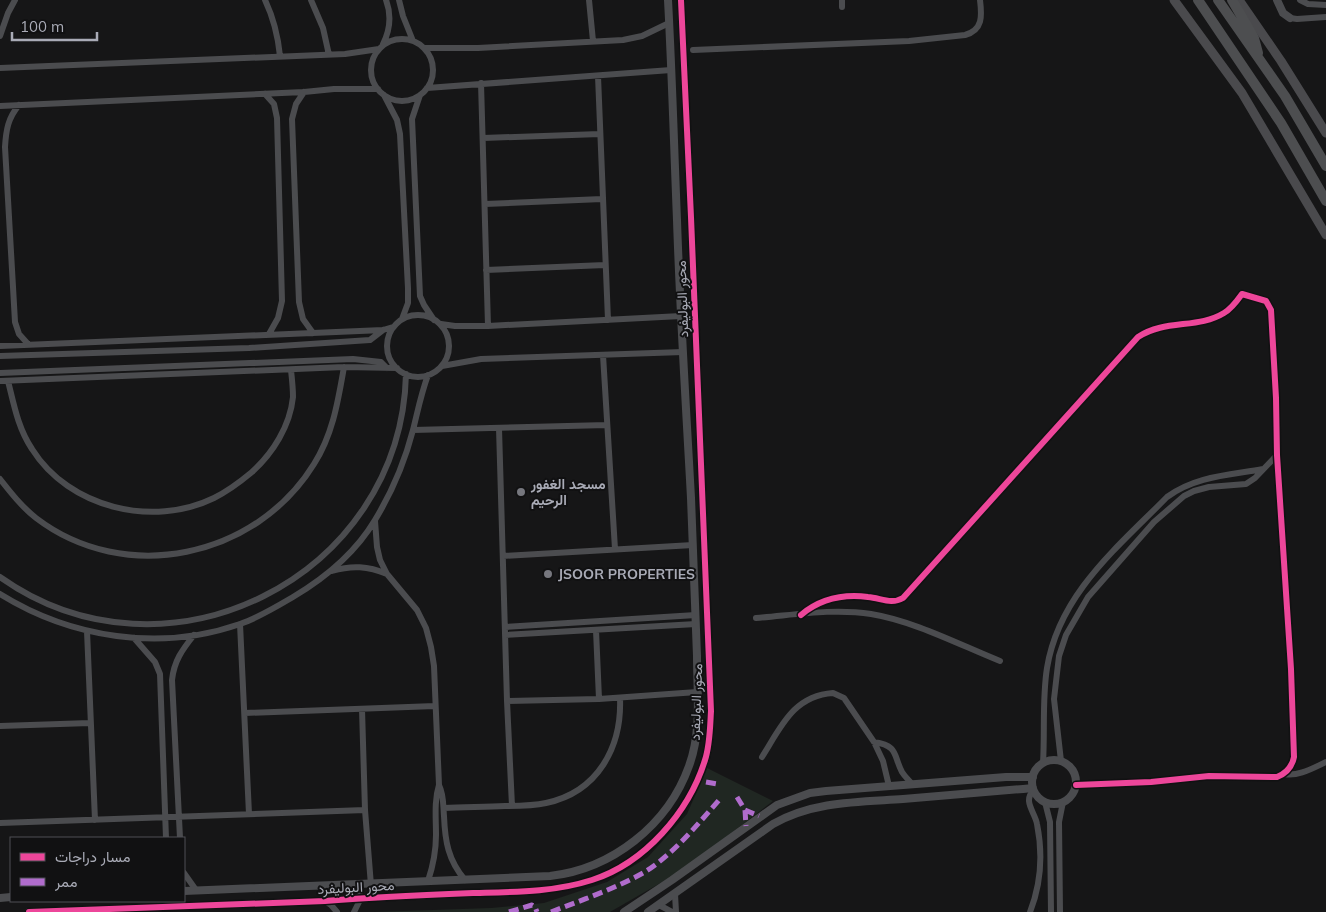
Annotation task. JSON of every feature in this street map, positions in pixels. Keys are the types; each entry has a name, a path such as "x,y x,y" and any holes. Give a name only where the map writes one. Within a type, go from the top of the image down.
{"highway":[{"path":"1190,0 1213,22"},
{"path":"1198,0 1275,115 1326,201"},
{"path":"1218,0 1259,56 1326,166"},
{"path":"1232,0 1254,38 1259,56"}],"main road":[{"path":"1174,0 1242,93 1326,235"},
{"path":"1239,0 1281,61 1326,133"}],"street":[{"path":"0,36 15,0"},
{"path":"265,0 273,16 280,56"},
{"path":"311,0 322,28 329,54"},
{"path":"386,0 390,21 388,34 371,65 374,82 384,95 396,120 400,134 408,288 408,303 402,319"},
{"path":"399,0 413,41"},
{"path":"589,0 593,42"},
{"name":"محور البوليفرد","path":"185,891 464,880 550,876 572,873 604,861 631,844 662,813 686,775 696,736 696,615 668,0"},
{"name":"محور البوليفرد","path":"29,912 325,901 527,891 572,886 594,880 635,858 654,842 686,802 702,770 709,736 712,692 681,0"},
{"path":"693,50 909,41 965,34 975,30 979,25 982,14 980,0"},
{"path":"1277,0 1283,12 1290,18 1326,17"},
{"path":"1300,0 1308,4 1326,5"},
{"path":"424,48 478,48 633,38 669,23"},
{"path":"0,68 362,52 380,48 397,39 413,41 424,48 429,55 433,72 427,88 413,99 398,100 384,95"},
{"path":"427,88 672,70"},
{"path":"598,76 608,320"},
{"path":"481,83 488,326"},
{"path":"0,106 334,89 378,89"},
{"path":"304,92 296,104 292,119 298,302 303,319 313,333"},
{"path":"265,94 274,104 277,118 282,301 278,318 269,334"},
{"path":"420,95 414,107 412,119 420,296 434,320"},
{"path":"19,105 12,113 8,123 5,147 15,322 19,334 28,344"},
{"path":"483,138 600,134"},
{"path":"484,204 602,199"},
{"path":"486,270 605,265"},
{"path":"801,615 817,604 837,598 868,597 890,602 903,598 1138,337 1156,328 1217,317 1232,307 1242,294 1263,299 1270,307 1276,398 1276,456 1291,669 1294,756 1292,763 1284,774"},
{"path":"682,316 455,326 441,324 424,315 418,315 402,319 393,327 387,345 390,358 397,368 406,374 417,377 428,375 442,366 481,359 683,352"},
{"path":"441,324 448,335 449,348 442,366"},
{"path":"0,346 383,330 393,327"},
{"path":"0,356 248,348 370,340 383,330"},
{"path":"603,355 615,549"},
{"path":"0,373 353,359 381,362 387,368"},
{"path":"0,381 344,367 397,368"},
{"path":"0,479 11,494 36,518 59,533 92,546 113,551 154,555 206,548 231,538 253,526 285,499 306,476 322,450 333,422 344,367"},
{"path":"8,381 22,431 32,450 51,472 83,496 106,505 131,511 156,511 185,508 214,498 231,488 261,464 273,449 289,415 293,396 291,370"},
{"path":"0,578 32,598 63,611 106,622 128,624 158,624 194,620 224,612 266,595 297,577 325,555 349,529 370,500 386,468 397,434 404,402 406,374"},
{"path":"0,594 41,616 86,631 134,638 165,638 194,635 240,624 299,594 346,557 363,538 375,520 400,472 413,430 420,396 428,375"},
{"path":"413,430 607,425"},
{"path":"500,428 507,701 512,806"},
{"path":"1061,761 1054,699 1059,656 1066,636 1088,597 1154,522 1184,496 1209,487 1252,482 1276,456"},
{"path":"1043,763 1044,702 1050,655 1064,615 1087,580 1167,496 1176,490 1202,479 1263,469"},
{"path":"375,520 380,560 387,574 416,610 426,628 434,666 438,785 436,798 436,845 428,881"},
{"path":"503,556 693,545"},
{"path":"329,572 343,567 357,566 372,568 387,574"},
{"path":"756,618 844,612 873,615 916,628 1000,661"},
{"path":"505,627 696,615"},
{"path":"240,624 249,814"},
{"path":"505,635 696,624"},
{"path":"596,630 599,699"},
{"path":"86,631 95,820"},
{"path":"180,837 172,680 175,661 194,635"},
{"path":"134,638 155,662 160,674 166,837"},
{"path":"507,701 599,699 697,692"},
{"path":"762,757 794,708 806,701 828,694 839,695 844,698 874,742 883,761 889,786"},
{"path":"444,808 531,806 556,801 577,790 596,775 614,747 621,714 620,698"},
{"path":"245,713 435,706"},
{"path":"362,709 365,810 372,898"},
{"path":"0,726 90,723"},
{"path":"874,742 893,750 902,772 912,784"},
{"path":"1060,912 1059,822 1063,802 1074,792 1076,785 1072,770 1061,761 1055,760 1043,763 1035,772 1033,778 1036,794 1045,802 1063,802"},
{"path":"1076,785 1151,782 1209,776 1270,777 1284,774 1293,775 1311,770 1326,762"},
{"path":"624,912 672,880 759,816 784,801 818,792 1006,777 1033,778"},
{"path":"1006,777 1007,791"},
{"path":"438,785 442,794 447,848 464,880"},
{"path":"648,912 773,824 795,812 819,806 855,802 1034,789"},
{"path":"1030,912 1037,891 1040,865 1038,827 1028,801 1030,793 1034,789"},
{"path":"1045,802 1050,822 1051,912"},
{"path":"0,823 365,810"},
{"path":"185,874 196,890"},
{"path":"354,912 360,898 360,884"},
{"path":"675,894 676,912"},
{"path":"325,901 337,912"},
{"path":"659,905 672,912"}],"shaded area":[{"path":"707,768 773,801 683,870 610,912 374,912 491,908 544,903 607,882 648,857 687,814"}],"marked path":[{"path":"706,782 717,784"},
{"path":"737,797 745,810 759,816"},
{"path":"551,912 621,884 654,866 684,839 720,799"},
{"path":"745,810 746,826"},
{"path":"509,912 532,905 537,912"}],"cycle path":[{"path":"29,912 520,892 564,887 592,880 630,861 647,848 676,816 698,779 705,760 709,742 711,711 681,0"},
{"path":"801,615 824,601 841,597 859,596 890,601 903,598 1138,337 1148,331 1159,328 1214,318 1229,309 1242,294 1266,301 1271,310 1276,398 1277,455 1291,669 1294,757 1292,764 1284,774 1277,777 1209,776 1151,782 1076,785"}],"place":[{"name":"مسجد الغفور الرحيم","path":"521,492"},
{"name":"JSOOR PROPERTIES","path":"548,574"}]}
